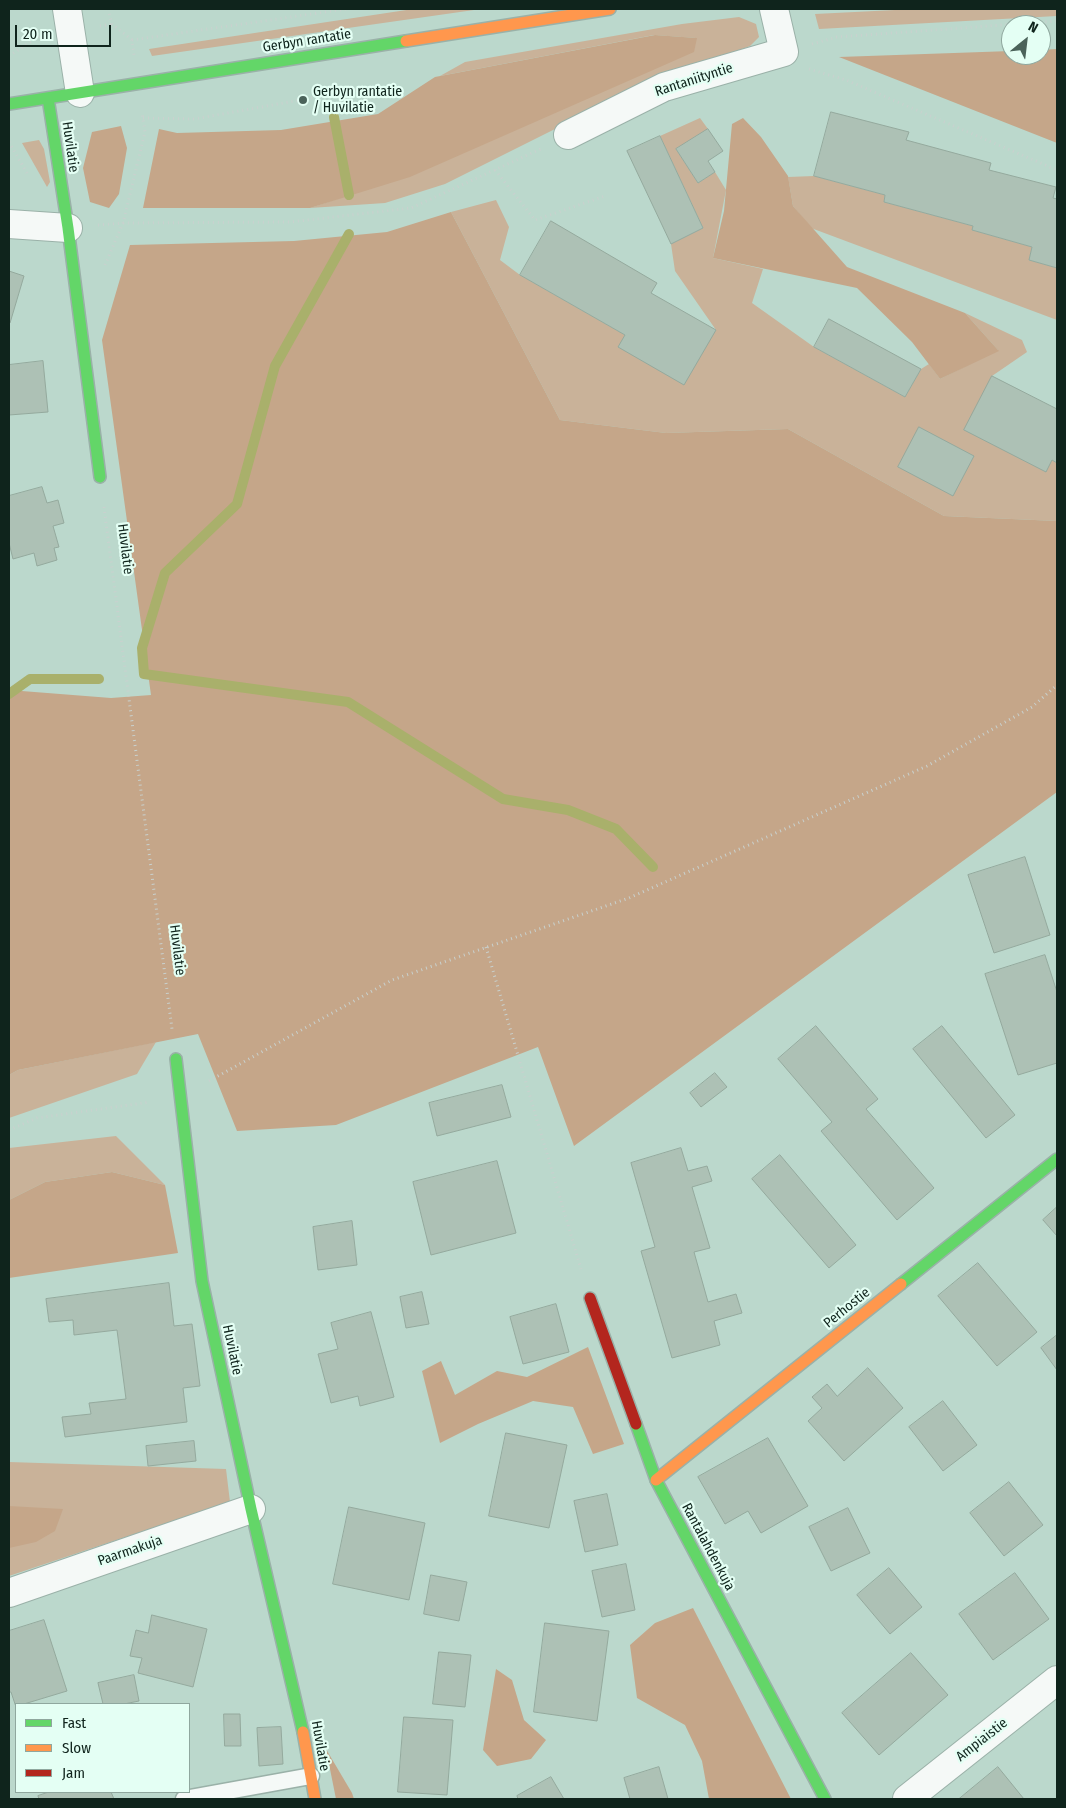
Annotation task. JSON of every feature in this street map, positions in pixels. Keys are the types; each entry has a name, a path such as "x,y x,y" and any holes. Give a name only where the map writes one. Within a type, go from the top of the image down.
{"street":[{"path":"67,9 80,93"},
{"name":"Gerbyn rantatie","path":"9,104 610,9"},
{"path":"774,9 793,60"},
{"name":"Rantaniityntie","path":"568,135 664,87 793,60"},
{"name":"Huvilatie","path":"48,98 68,228 100,477"},
{"path":"9,224 68,228"},
{"name":"Huvilatie","path":"176,1059 202,1281 251,1509 298,1703 315,1799"},
{"name":"Perhostie","path":"656,1480 1057,1159"},
{"name":"Rantalahdenkuja","path":"590,1298 656,1480 825,1799"},
{"name":"Paarmakuja","path":"9,1593 251,1509"},
{"name":"Ampiaistie","path":"907,1799 1057,1680"}],"lane":[{"path":"184,1799 310,1776"}],"path":[{"path":"108,9 112,24 132,40 145,132 123,223"},
{"path":"132,40 346,9"},
{"path":"793,60 837,37 1057,21"},
{"path":"9,56 44,33"},
{"path":"793,60 846,80 1057,170"},
{"path":"143,118 194,119 368,88"},
{"path":"68,228 123,223 290,222 410,208 568,135"},
{"path":"495,170 535,220 605,196"},
{"name":"Huvilatie","path":"100,477 176,1059"},
{"path":"9,1130 37,1118 179,1097 392,980 629,898 927,766 1032,707 1057,685"},
{"path":"486,947 590,1298"}],"shaded area":[{"path":"413,9 474,10 152,56 149,49"},
{"path":"915,9 1057,9 1057,16 1001,15 1001,19 819,29 815,14"},
{"path":"739,17 756,24 759,37 750,46 629,92 445,184 385,203 310,208 349,195 696,38 654,35 440,76 465,62 682,24"},
{"path":"655,35 697,38 694,52 410,177 310,208 143,208 159,129 177,133 281,130 378,114 435,77"},
{"path":"1051,49 1057,49 1057,143 839,57 1001,51 1001,65 1051,65"},
{"path":"700,118 708,129 676,149 698,183 715,172 726,190 713,258 763,269 752,303 814,347 905,397 921,369 929,364 940,379 998,350 965,313 1022,340 1027,352 992,376 1052,460 1057,463 1057,521 944,516 788,429 666,433 560,420 451,212 496,200 509,227 500,260 520,275 625,335 619,347 716,330 675,271 671,244 703,228 660,136"},
{"path":"743,118 761,137 788,176 793,206 847,267 965,313 999,351 940,379 912,342 857,288 713,258 724,211 732,124"},
{"path":"121,126 127,148 119,194 109,208 90,202 83,168 92,132"},
{"path":"39,140 44,149 50,182 47,187 22,143"},
{"path":"814,176 885,195 884,202 973,226 972,230 1032,247 1029,260 1057,268 1057,320 811,228 793,206 788,177"},
{"path":"451,212 560,420 666,433 788,429 944,516 1057,521 1057,792 574,1146 538,1047 336,1125 237,1131 198,1034 18,1070 9,1075 9,690 111,698 151,695 102,340 130,245 294,241 387,232"},
{"path":"156,1042 137,1074 9,1118 9,1075 18,1070"},
{"path":"116,1136 165,1185 112,1172 45,1182 9,1200 9,1148"},
{"path":"112,1172 165,1185 178,1253 9,1278 9,1200 45,1182"},
{"path":"588,1347 624,1444 593,1454 573,1407 533,1401 478,1424 440,1443 422,1371 441,1361 455,1395 497,1371 527,1377"},
{"path":"9,1462 226,1469 230,1502 9,1576"},
{"path":"9,1506 63,1509 55,1531 36,1542 9,1548"},
{"path":"693,1608 791,1799 709,1799 702,1761 685,1725 637,1698 630,1645 655,1623"},
{"path":"496,1669 512,1680 524,1720 546,1740 531,1759 497,1766 483,1750"},
{"path":"326,1749 352,1793 354,1799 336,1799"}],"building":[{"path":"831,112 909,132 906,140 991,163 989,170 1056,187 1053,198 1057,199 1057,268 1029,260 1032,247 972,230 973,226 884,202 885,195 814,176"},
{"path":"708,129 723,151 708,161 715,172 698,183 676,149"},
{"path":"660,136 703,228 671,244 627,151"},
{"path":"551,221 657,283 651,293 716,330 684,385 618,347 625,335 520,275"},
{"path":"9,271 24,276 10,323 9,323"},
{"path":"829,319 921,369 905,397 814,347"},
{"path":"43,361 48,412 9,415 9,365"},
{"path":"992,376 1057,409 1057,463 1052,460 1046,472 964,430"},
{"path":"919,427 974,456 953,496 898,467"},
{"path":"42,487 47,503 58,500 64,523 53,526 59,547 54,548 57,560 37,566 34,553 13,559 9,543 9,496"},
{"path":"1025,857 1050,935 994,953 968,875"},
{"path":"1045,955 1057,992 1057,1063 1018,1075 985,974"},
{"path":"816,1026 878,1099 866,1109 934,1188 897,1220 821,1131 832,1122 778,1059"},
{"path":"942,1026 1015,1115 986,1138 913,1049"},
{"path":"715,1073 727,1087 701,1107 690,1093"},
{"path":"502,1085 511,1117 437,1136 429,1103"},
{"path":"681,1148 688,1171 707,1166 712,1181 692,1187 710,1248 694,1252 708,1302 736,1294 742,1313 714,1321 720,1345 672,1358 641,1251 655,1247 631,1163"},
{"path":"780,1155 856,1245 829,1268 752,1179"},
{"path":"497,1161 516,1233 431,1255 413,1182"},
{"path":"1057,1207 1057,1236 1043,1220"},
{"path":"352,1221 357,1265 318,1270 313,1227"},
{"path":"978,1263 1037,1332 997,1366 938,1296"},
{"path":"169,1283 174,1326 192,1324 200,1386 183,1388 187,1422 65,1437 62,1417 91,1414 89,1403 126,1399 117,1330 74,1335 73,1320 49,1322 46,1299"},
{"path":"422,1292 429,1324 406,1328 400,1297"},
{"path":"556,1304 569,1352 523,1364 510,1317"},
{"path":"371,1312 394,1397 360,1406 358,1396 331,1403 318,1354 338,1349 331,1323"},
{"path":"1057,1335 1057,1370 1041,1348"},
{"path":"868,1368 903,1408 844,1461 808,1421 822,1408 812,1397 827,1384 837,1396"},
{"path":"943,1401 977,1445 943,1471 909,1427"},
{"path":"506,1433 567,1445 549,1528 489,1516"},
{"path":"768,1438 808,1506 761,1533 748,1511 725,1524 698,1477"},
{"path":"194,1441 196,1461 148,1466 146,1446"},
{"path":"1009,1482 1043,1525 1004,1556 970,1513"},
{"path":"607,1494 618,1545 585,1552 574,1501"},
{"path":"349,1507 425,1523 409,1600 333,1584"},
{"path":"848,1508 870,1553 831,1571 809,1527"},
{"path":"626,1564 635,1610 602,1617 592,1571"},
{"path":"889,1568 922,1607 890,1634 857,1595"},
{"path":"1015,1573 1049,1619 993,1660 959,1614"},
{"path":"431,1575 467,1582 459,1621 424,1614"},
{"path":"152,1615 207,1629 193,1687 138,1673 142,1658 130,1656 136,1630 148,1633"},
{"path":"44,1620 67,1691 27,1703 15,1704 11,1692 9,1692 9,1631"},
{"path":"545,1623 609,1631 597,1721 534,1712"},
{"path":"439,1652 471,1655 465,1707 433,1704"},
{"path":"911,1653 948,1695 879,1755 842,1713"},
{"path":"134,1675 139,1701 103,1703 98,1683"},
{"path":"224,1714 240,1714 241,1746 225,1746"},
{"path":"404,1717 453,1720 447,1795 398,1792"},
{"path":"281,1727 283,1764 259,1766 257,1728"},
{"path":"659,1767 668,1799 630,1799 624,1778"},
{"path":"998,1767 1024,1799 959,1799"},
{"path":"551,1777 564,1799 518,1799 517,1796"},
{"path":"46,1793 111,1793 114,1799 39,1799 38,1796"}],"waterway":[{"path":"334,117 349,195"},
{"path":"349,234 275,366 237,504 165,573 142,648 144,674 348,702 503,799 568,810 616,829 653,867"},
{"path":"9,694 30,679 99,679"}],"traffic: fast":[{"path":"9,104 406,41"},
{"path":"48,98 68,228 100,477"},
{"path":"176,1059 202,1281 251,1509 303,1732"},
{"path":"901,1284 1057,1159"},
{"path":"636,1424 656,1480 825,1799"}],"traffic: slow":[{"path":"406,41 610,9"},
{"path":"656,1480 901,1284"},
{"path":"303,1732 315,1799"}],"traffic: jam":[{"path":"590,1298 636,1424"}],"place":[{"name":"Gerbyn rantatie / Huvilatie","path":"303,100"}]}
